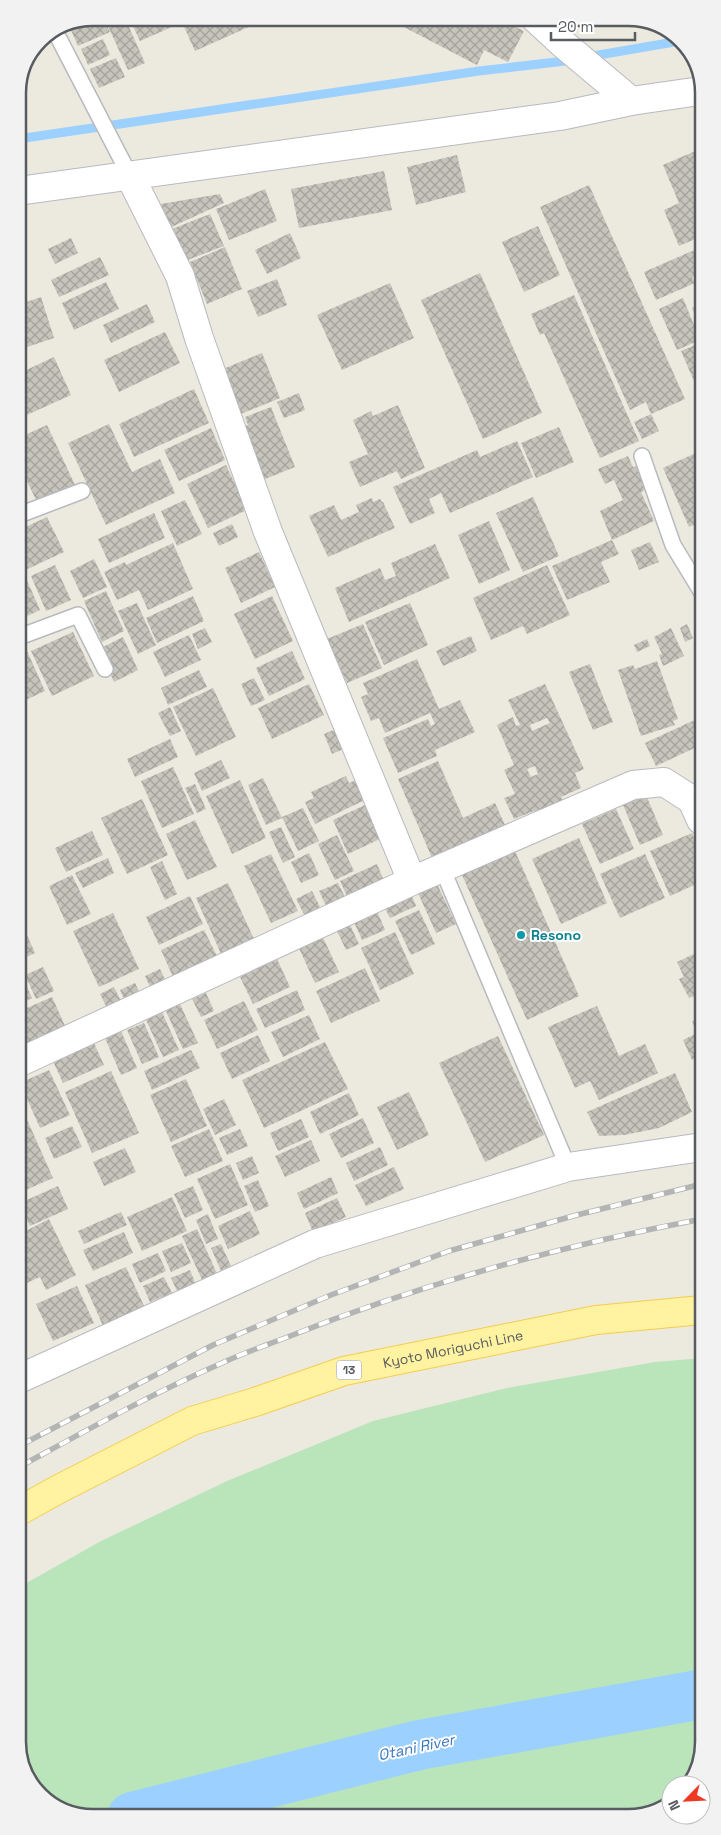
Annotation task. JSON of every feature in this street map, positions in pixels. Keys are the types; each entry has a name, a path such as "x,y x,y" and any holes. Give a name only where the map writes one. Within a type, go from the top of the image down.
{"main road":[{"name":"Kyoto Moriguchi Line","path":"26,1507 192,1421 255,1402 344,1371 596,1320 695,1311"}],"street":[{"path":"544,26 631,101"},
{"path":"26,190 560,116 631,101 695,92"},
{"path":"130,176 180,276 268,532 412,881"},
{"path":"26,1059 412,881 633,784 664,782 692,800 695,807"},
{"path":"26,1375 315,1244 568,1167 695,1148"}],"lane":[{"path":"58,37 130,176"},
{"path":"642,456 673,545 695,581"},
{"path":"26,512 82,491"},
{"path":"26,634 78,614 105,670"},
{"path":"442,868 568,1167"}],"green space":[{"path":"695,1359 695,1742 692,1759 686,1775 661,1775 661,1800 649,1805 628,1809 89,1809 68,1804 52,1795 46,1789 33,1771 26,1742 26,1583 101,1541 227,1481 373,1421 507,1388 655,1362"}],"building":[{"path":"93,26 107,26 110,32 78,46 71,30"},
{"path":"108,26 129,26 145,63 128,70"},
{"path":"133,26 174,26 140,41"},
{"path":"184,26 251,26 195,51"},
{"path":"402,26 513,26 524,31 508,62 484,50 477,65"},
{"path":"103,39 110,55 88,65 81,49"},
{"path":"116,58 125,77 99,88 90,69"},
{"path":"695,151 695,239 679,246 664,210 679,203 663,165"},
{"path":"457,155 466,192 416,205 407,167"},
{"path":"384,171 392,210 299,228 291,189"},
{"path":"589,185 685,399 651,414 646,402 630,410 540,207"},
{"path":"265,189 277,221 229,240 216,209"},
{"path":"220,194 224,203 167,229 155,205"},
{"path":"210,214 224,246 185,261 172,229"},
{"path":"538,226 560,275 524,292 502,242"},
{"path":"290,233 301,258 267,274 255,250"},
{"path":"71,238 78,253 55,264 48,249"},
{"path":"225,247 242,289 207,304 190,262"},
{"path":"695,250 695,276 692,277 695,283 656,300 644,272"},
{"path":"100,257 109,275 59,297 51,280"},
{"path":"480,273 542,413 483,439 421,300"},
{"path":"277,279 287,305 258,317 247,291"},
{"path":"106,282 119,309 74,330 62,303"},
{"path":"390,283 414,338 342,370 317,315"},
{"path":"574,295 639,441 600,458 544,333 540,335 531,314"},
{"path":"41,297 54,338 26,347 26,302"},
{"path":"683,298 695,328 695,342 677,350 659,309"},
{"path":"147,304 155,322 111,343 103,325"},
{"path":"165,332 180,363 119,392 104,360"},
{"path":"695,345 695,383 681,351"},
{"path":"262,353 280,398 241,414 223,369"},
{"path":"54,357 71,395 26,415 26,370"},
{"path":"194,389 209,423 134,457 119,424"},
{"path":"299,393 305,410 284,418 277,402"},
{"path":"398,405 425,468 401,479 397,471 360,487 349,462 368,454 353,420 371,411 373,416"},
{"path":"271,407 295,467 253,484 237,429 248,425 245,417"},
{"path":"651,414 659,431 642,439 634,422"},
{"path":"109,424 132,472 160,459 175,493 106,525 68,443"},
{"path":"47,425 75,485 37,502 26,479 26,434"},
{"path":"559,427 574,462 536,478 521,443"},
{"path":"211,428 225,460 179,481 164,450"},
{"path":"517,441 533,477 450,513 441,493 429,499 435,513 410,524 393,487 477,450 480,457"},
{"path":"695,453 695,524 689,527 663,468"},
{"path":"628,456 633,467 638,466 648,489 641,492 654,521 612,540 600,511 623,500 614,480 605,484 598,469"},
{"path":"226,465 247,510 208,528 187,484"},
{"path":"533,497 559,556 523,572 496,513"},
{"path":"372,498 373,502 380,499 383,502 395,528 328,557 309,516 334,505 341,520 359,512 356,505"},
{"path":"185,500 202,534 177,546 161,511"},
{"path":"154,513 165,538 109,563 98,539"},
{"path":"47,517 64,552 26,570 26,527"},
{"path":"489,521 510,570 479,584 458,535"},
{"path":"232,524 238,537 219,546 213,533"},
{"path":"612,540 619,554 601,562 610,582 567,600 552,566"},
{"path":"650,542 659,562 639,570 631,550"},
{"path":"173,543 193,589 148,610 139,590 117,600 104,572 125,562 126,565"},
{"path":"435,544 450,578 349,622 335,588 380,568 385,580 396,576 391,563"},
{"path":"259,552 275,587 241,603 225,568"},
{"path":"94,559 107,587 83,598 70,571"},
{"path":"55,565 71,600 46,611 31,576"},
{"path":"547,565 570,615 527,634 523,626 491,640 473,598"},
{"path":"26,578 40,610 26,617"},
{"path":"106,591 124,631 102,642 84,601"},
{"path":"193,596 204,621 157,643 146,618"},
{"path":"272,596 293,641 255,659 234,614"},
{"path":"137,603 156,645 138,654 118,611"},
{"path":"410,603 428,645 384,665 365,622"},
{"path":"363,624 382,668 347,683 327,639"},
{"path":"687,624 693,638 685,642 680,628"},
{"path":"205,628 212,642 198,649 192,634"},
{"path":"671,628 684,656 663,666 659,655 662,654 654,637"},
{"path":"73,632 94,676 52,696 31,651"},
{"path":"189,635 201,660 165,677 153,652"},
{"path":"471,636 477,651 443,666 436,651"},
{"path":"123,637 138,670 114,682 99,649"},
{"path":"647,639 650,646 637,652 634,645"},
{"path":"292,651 305,679 269,696 256,668"},
{"path":"26,652 45,691 26,700"},
{"path":"417,659 439,709 460,700 475,732 435,750 437,756 398,773 383,738 428,719 431,726 435,724 430,713 385,733 379,718 371,721 361,697 368,694 363,683"},
{"path":"657,661 678,719 673,721 675,725 641,736 618,670 633,665 635,669"},
{"path":"590,664 613,722 593,730 569,672"},
{"path":"199,670 207,687 168,705 161,688"},
{"path":"254,678 265,700 251,706 241,684"},
{"path":"309,684 324,715 272,739 258,708"},
{"path":"545,684 584,769 575,773 581,788 561,797 565,805 537,817 534,811 514,819 504,798 515,794 504,770 514,765 497,725 513,717 516,726 520,725 508,700","holes":["547,718 550,723 532,731 530,725","535,766 538,774 531,777 527,769"]},
{"path":"213,688 236,737 196,756 173,707"},
{"path":"170,707 181,731 170,736 158,713"},
{"path":"695,720 695,748 656,766 645,743"},
{"path":"343,726 352,745 332,754 324,734"},
{"path":"170,739 178,757 135,777 127,759"},
{"path":"221,760 230,778 202,791 194,773"},
{"path":"438,761 463,818 495,803 505,825 432,858 398,779"},
{"path":"173,767 194,814 162,828 141,781"},
{"path":"346,776 349,783 358,779 367,799 315,824 305,802 314,798 311,792"},
{"path":"263,778 282,818 266,825 248,785"},
{"path":"240,780 266,838 232,854 206,796"},
{"path":"195,784 206,809 197,813 185,788"},
{"path":"646,795 663,835 640,845 623,805"},
{"path":"142,799 168,855 127,874 101,818"},
{"path":"365,805 380,839 348,854 333,820"},
{"path":"303,808 319,841 298,851 282,817"},
{"path":"616,809 634,849 600,864 582,824"},
{"path":"195,820 217,867 187,880 166,834"},
{"path":"281,827 295,857 283,863 269,832"},
{"path":"92,831 103,855 66,872 55,848"},
{"path":"692,833 695,840 695,885 670,896 650,851"},
{"path":"337,835 354,871 335,880 318,844"},
{"path":"579,838 607,903 561,924 532,859"},
{"name":"Resono","path":"515,851 579,996 527,1020 462,875"},
{"path":"309,853 319,875 301,883 291,862"},
{"path":"271,854 298,911 271,923 244,866"},
{"path":"645,854 665,898 620,918 600,874"},
{"path":"108,858 114,873 83,888 75,873"},
{"path":"162,861 177,894 165,900 150,867"},
{"path":"377,864 385,883 349,901 340,881"},
{"path":"72,875 91,914 67,925 49,886"},
{"path":"228,883 255,941 222,956 196,898"},
{"path":"338,883 345,897 326,906 319,891"},
{"path":"437,884 456,924 436,933 418,893"},
{"path":"312,891 322,911 306,918 296,899"},
{"path":"190,896 203,924 159,945 146,917"},
{"path":"412,896 416,906 390,918 385,908"},
{"path":"419,910 435,944 411,955 395,921"},
{"path":"377,911 385,930 362,940 354,922"},
{"path":"113,913 139,969 99,987 73,931"},
{"path":"350,925 359,944 346,950 337,931"},
{"path":"204,930 218,958 174,979 161,950"},
{"path":"395,932 414,974 380,990 361,948"},
{"path":"26,933 35,953 26,957"},
{"path":"321,933 339,972 315,983 297,944"},
{"path":"695,953 695,998 694,996 689,998 679,979 684,977 677,962"},
{"path":"277,959 290,987 253,1004 240,977"},
{"path":"43,967 54,991 36,999 26,975"},
{"path":"365,968 380,1001 331,1023 316,991"},
{"path":"160,969 167,984 152,991 145,976"},
{"path":"135,983 142,998 127,1005 120,990"},
{"path":"26,984 32,998 26,1001"},
{"path":"114,987 123,1005 109,1012 100,994"},
{"path":"297,990 305,1010 265,1028 256,1009"},
{"path":"206,993 214,1011 201,1017 192,999"},
{"path":"52,997 66,1028 26,1047 26,1008"},
{"path":"244,1001 258,1030 217,1049 204,1020"},
{"path":"179,1002 198,1043 183,1049 165,1009"},
{"path":"597,1006 619,1056 645,1044 658,1073 599,1100 590,1081 575,1088 548,1027"},
{"path":"162,1012 179,1050 163,1057 146,1020"},
{"path":"309,1015 320,1039 283,1057 271,1032"},
{"path":"144,1023 159,1057 142,1064 127,1030"},
{"path":"121,1031 137,1068 121,1075 105,1038"},
{"path":"695,1034 695,1059 692,1060 683,1040"},
{"path":"258,1035 270,1061 232,1079 220,1053"},
{"path":"498,1036 544,1135 485,1162 439,1063"},
{"path":"93,1041 104,1065 63,1083 52,1059"},
{"path":"325,1042 348,1089 264,1128 242,1080"},
{"path":"191,1050 200,1068 152,1090 144,1071"},
{"path":"49,1070 70,1115 40,1128 26,1096 26,1080"},
{"path":"111,1071 139,1133 92,1153 65,1092"},
{"path":"675,1073 692,1112 659,1128 624,1135 599,1136 587,1112"},
{"path":"186,1079 207,1126 171,1142 150,1095"},
{"path":"409,1092 429,1135 397,1150 377,1107"},
{"path":"349,1093 359,1115 320,1134 310,1112"},
{"path":"224,1099 236,1125 215,1135 203,1109"},
{"path":"26,1117 53,1178 26,1190"},
{"path":"363,1118 374,1143 341,1158 329,1134"},
{"path":"301,1119 309,1137 278,1151 270,1133"},
{"path":"72,1126 82,1147 54,1159 45,1138"},
{"path":"209,1129 223,1161 185,1177 171,1146"},
{"path":"240,1129 248,1146 227,1155 219,1138"},
{"path":"311,1140 320,1161 285,1177 275,1156"},
{"path":"380,1147 388,1165 354,1181 346,1163"},
{"path":"125,1148 136,1172 104,1186 93,1162"},
{"path":"252,1156 259,1173 243,1180 236,1163"},
{"path":"230,1164 248,1205 215,1219 197,1179"},
{"path":"394,1167 404,1189 366,1206 355,1185"},
{"path":"331,1177 338,1193 304,1209 297,1193"},
{"path":"258,1180 269,1206 255,1212 244,1186"},
{"path":"58,1186 68,1209 30,1226 26,1217 26,1200"},
{"path":"193,1186 203,1210 185,1218 174,1194"},
{"path":"172,1197 187,1231 142,1251 127,1217"},
{"path":"337,1198 346,1217 313,1232 305,1213"},
{"path":"250,1211 260,1234 228,1249 218,1226"},
{"path":"121,1212 127,1225 84,1244 78,1231"},
{"path":"208,1214 218,1239 206,1244 196,1220"},
{"path":"49,1219 76,1275 46,1290 40,1277 26,1283 26,1231"},
{"path":"197,1229 218,1276 203,1282 182,1236"},
{"path":"124,1232 133,1253 93,1271 83,1250"},
{"path":"182,1243 191,1263 171,1272 162,1251"},
{"path":"221,1244 231,1266 221,1271 211,1248"},
{"path":"158,1253 166,1271 140,1283 132,1264"},
{"path":"126,1267 145,1308 103,1326 85,1285"},
{"path":"190,1270 196,1285 178,1293 171,1278"},
{"path":"164,1277 172,1293 150,1302 143,1286"},
{"path":"77,1286 94,1323 53,1341 36,1304"}],"waterway":[{"path":"587,57 671,42"},
{"path":"26,138 479,71 574,60"},
{"name":"Otani River","path":"164,1809 419,1745 695,1695"}],"railway":[{"path":"26,1442 213,1345 331,1295 449,1251 573,1216 695,1186"},
{"path":"26,1463 120,1412 196,1375 246,1353 336,1318 491,1268 596,1241 695,1220"}],"place":[{"name":"Resono","path":"521,935"}]}
